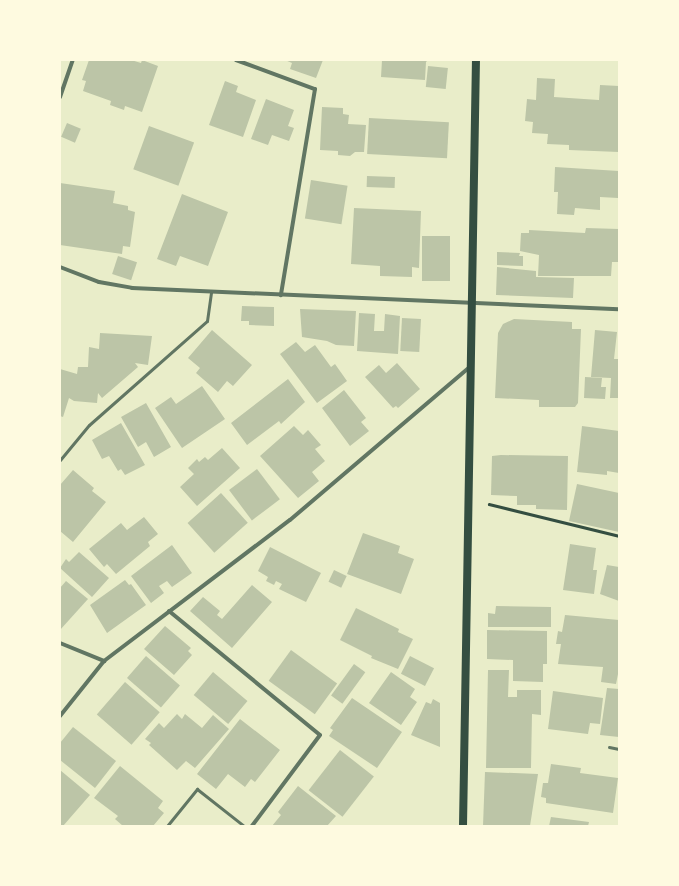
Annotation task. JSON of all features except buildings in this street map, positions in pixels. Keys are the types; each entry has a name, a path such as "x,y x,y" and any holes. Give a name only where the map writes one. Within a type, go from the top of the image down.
{"main road":[{"path":"464,826 476,60"}],"street":[{"path":"60,97 73,60"},
{"path":"236,60 316,89 281,295"},
{"path":"60,267 99,282 132,288 619,309"},
{"path":"60,716 104,661 290,520 471,367"},
{"path":"169,611 320,735 252,826"},
{"path":"60,643 104,661"}],"lane":[{"path":"60,460 89,425 207,321 211,292"},
{"path":"609,747 619,749"},
{"path":"167,826 197,789 244,826"}],"path":[{"path":"468,499 619,536"}]}
